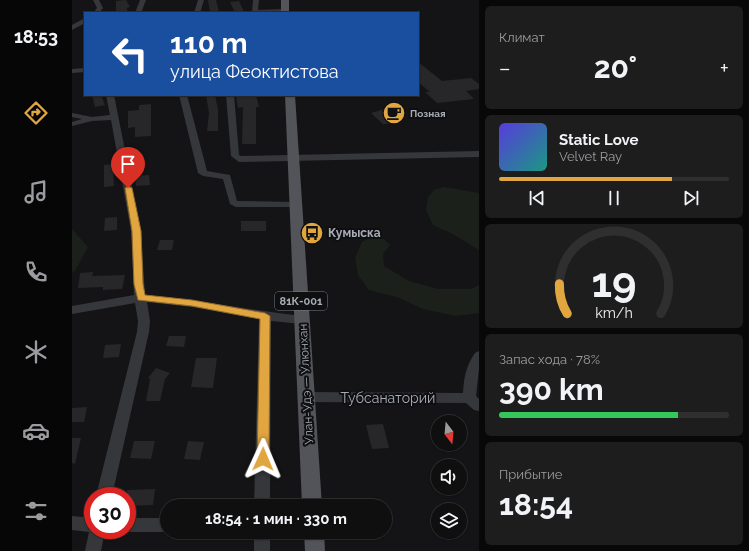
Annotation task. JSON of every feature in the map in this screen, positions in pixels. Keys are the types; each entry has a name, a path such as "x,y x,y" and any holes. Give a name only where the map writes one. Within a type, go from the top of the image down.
{"main road":[{"path":"284,12 285,0"},
{"name":"Улан-Удэ — Улюнхан","path":"290,96 312,499"},
{"path":"314,539 315,551"}],"street":[{"path":"96,0 100,8 97,12"},
{"path":"138,12 143,0"},
{"path":"197,12 201,0"},
{"path":"256,0 256,12"},
{"path":"72,28 84,21"},
{"path":"72,71 84,70"},
{"path":"106,487 144,332 144,321 138,284 136,231 110,96"},
{"path":"183,96 203,173 227,176 233,202 236,204 295,204"},
{"path":"230,96 236,158 243,160 479,154"},
{"path":"72,115 92,119"},
{"path":"72,124 92,119 115,117"},
{"path":"72,310 141,298 192,303 265,316 302,320"},
{"path":"262,499 265,316"},
{"name":"Тубсанаторий","path":"306,397 474,402 470,372 479,356"},
{"path":"72,523 84,524"},
{"path":"136,525 160,525"},
{"path":"93,551 95,539"},
{"path":"262,539 262,551"}],"shaded area":[{"path":"444,187 479,193 479,250 451,233 433,225 426,210 428,197 434,190"},
{"path":"72,229 88,247 75,271 72,272"},
{"path":"371,237 384,239 390,245 383,254 384,266 409,281 438,289 471,289 479,285 479,313 455,316 423,309 397,297 369,290 358,275 355,258 362,242"}],"building":[{"path":"126,0 130,7 127,8 127,12 116,12 116,1"},
{"path":"208,0 216,0 219,12 210,12"},
{"path":"239,1 244,12 235,12 230,2"},
{"path":"419,63 442,81 471,78 479,84 479,89 466,91 474,99 437,103 425,92 430,92 419,83"},
{"path":"92,96 101,96 105,105 95,107"},
{"path":"206,96 215,96 218,110 218,131 207,131 209,113"},
{"path":"236,96 256,96 259,107 256,107 256,144 242,144 243,107 238,108"},
{"path":"151,104 151,136 135,137 135,127 128,128 128,111 139,110 139,105"},
{"path":"396,107 403,112 395,119 398,123 383,124 371,113 388,108"},
{"path":"113,164 114,186 104,187 104,165"},
{"path":"149,175 150,185 136,186 135,176"},
{"path":"117,217 117,230 104,231 105,218"},
{"path":"241,221 266,221 266,231 241,231"},
{"path":"160,240 174,240 172,250 157,250"},
{"path":"93,272 92,276 125,275 122,289 103,290 103,287 78,288 80,273"},
{"path":"169,336 186,336 184,347 166,346"},
{"path":"121,344 119,357 103,358 105,345"},
{"path":"196,358 217,358 213,388 191,387"},
{"path":"156,368 170,373 165,379 160,401 146,401 150,379 148,378"},
{"path":"87,407 84,422 72,422 72,408"},
{"path":"383,424 389,448 372,449 366,425"},
{"path":"72,438 81,438 75,464 72,463"},
{"path":"134,441 155,441 151,459 130,458"},
{"path":"188,441 204,442 200,460 184,459"},
{"path":"155,489 153,505 136,506 136,490"}],"place":[{"name":"Позная","path":"394,113"},
{"name":"Кумыска","path":"312,233"}],"route":[{"path":"128,188 136,231 138,284 141,298 192,303 265,316 263,459"}]}
